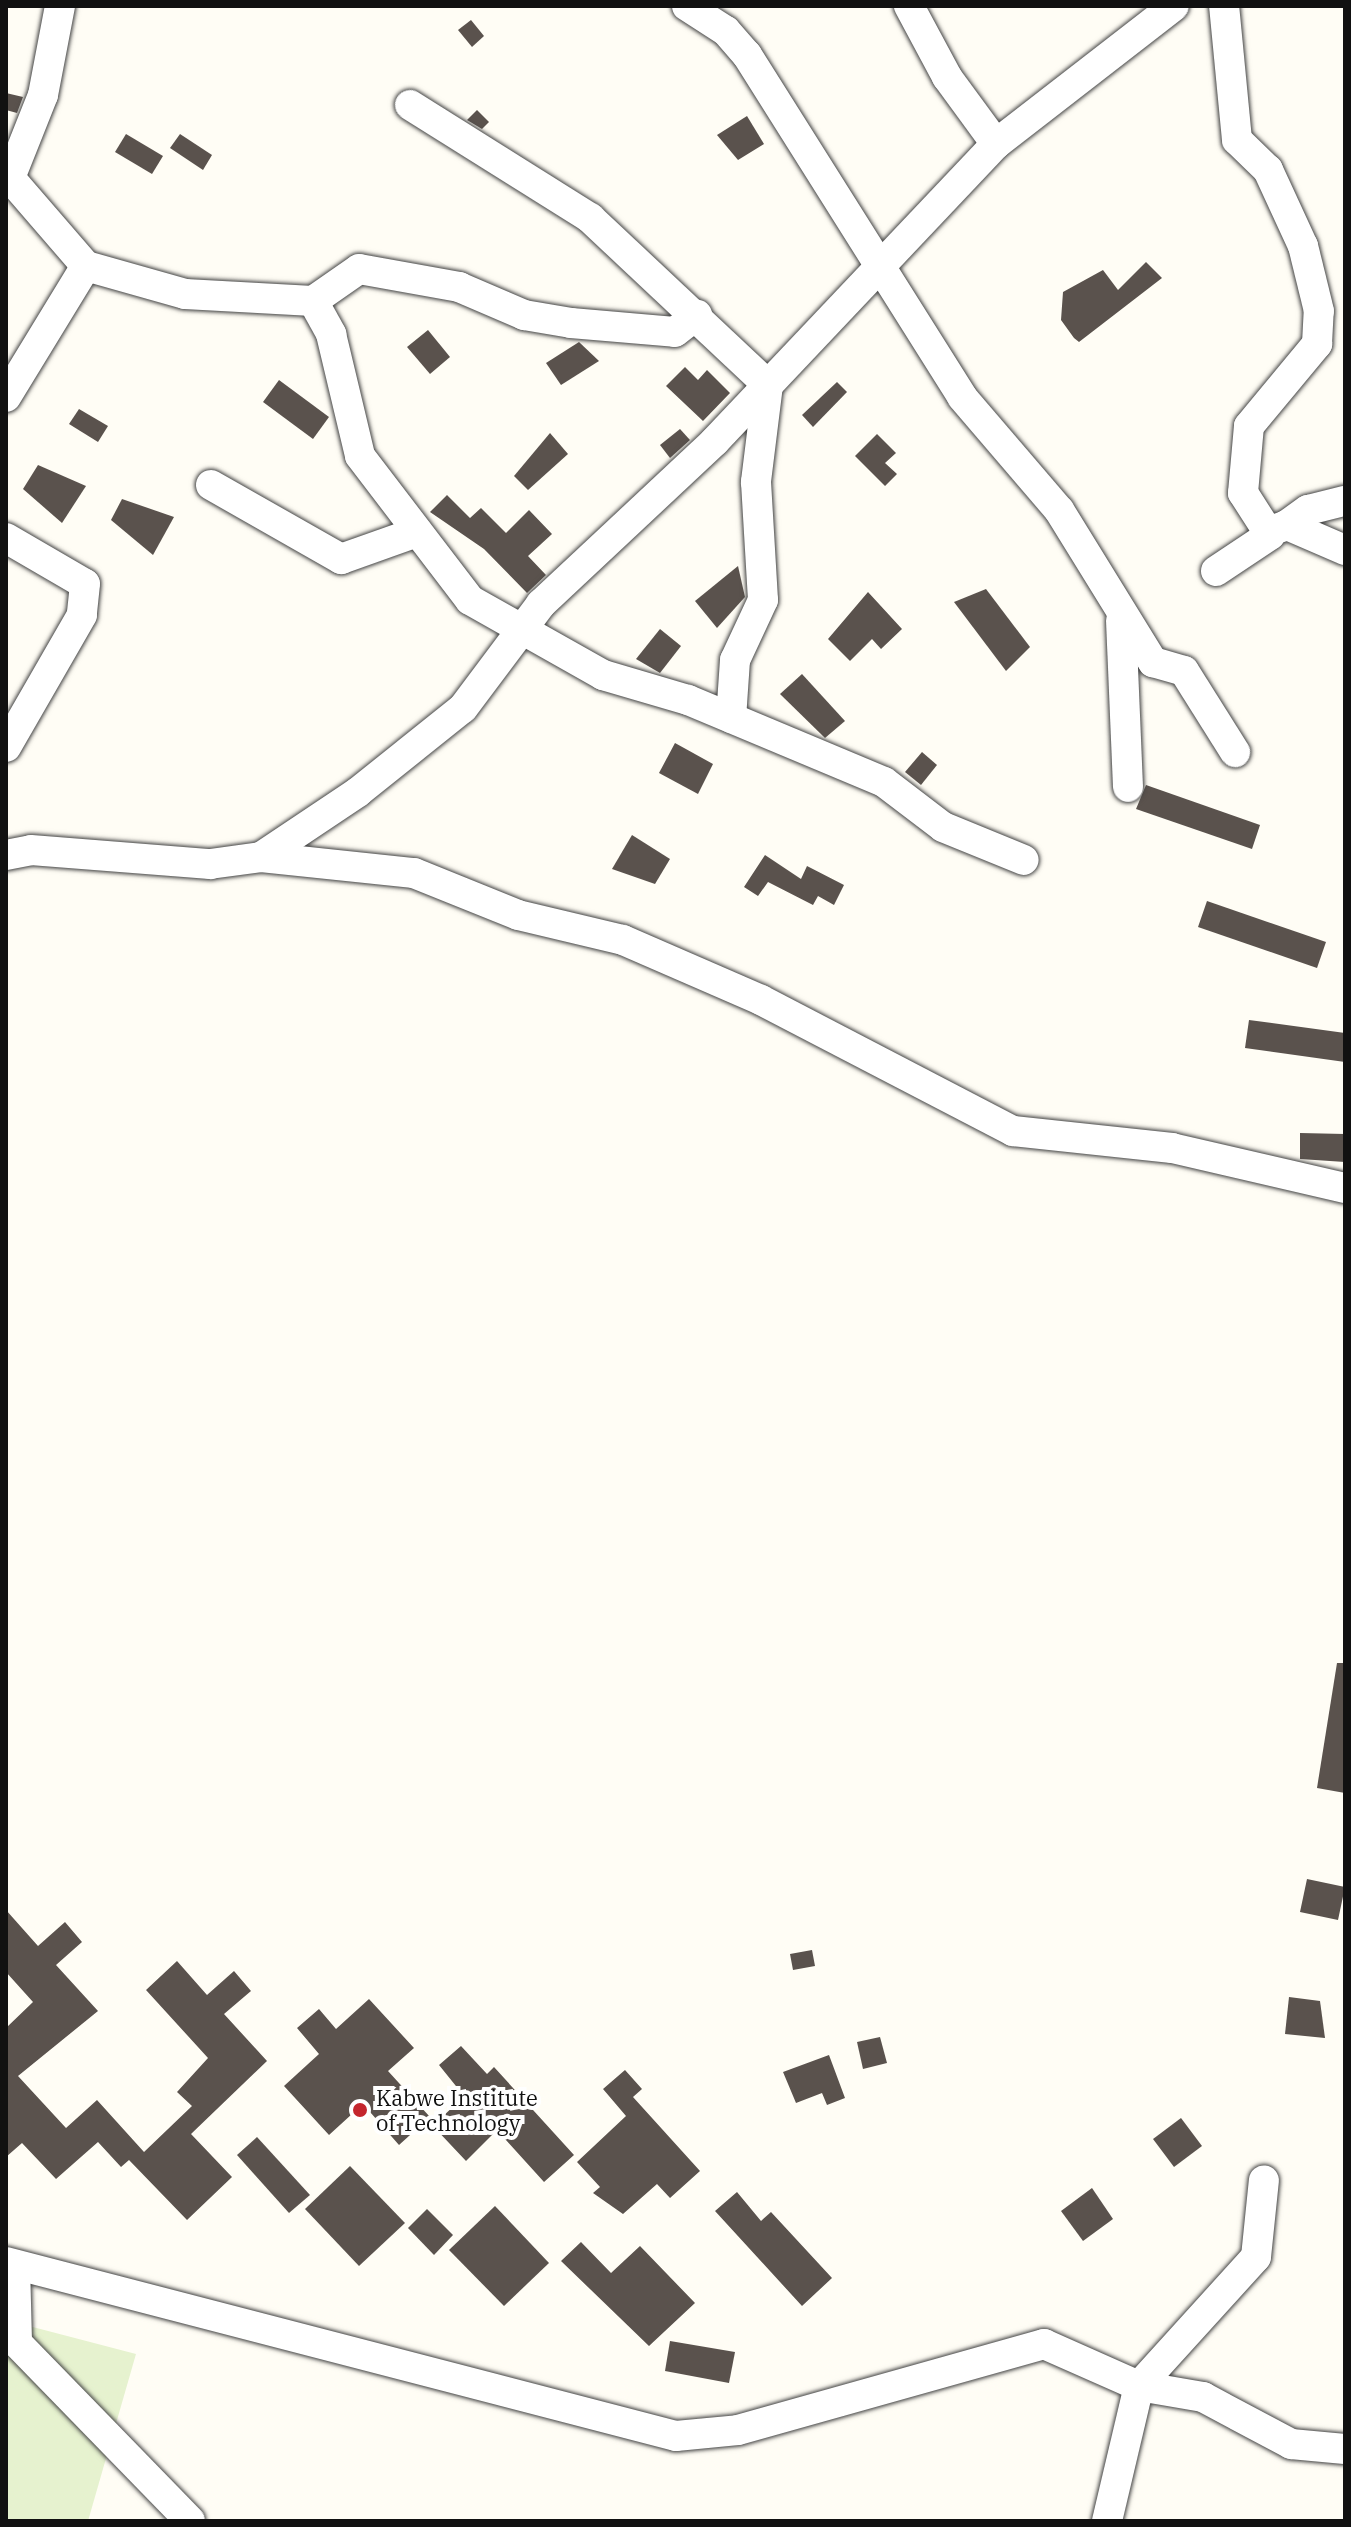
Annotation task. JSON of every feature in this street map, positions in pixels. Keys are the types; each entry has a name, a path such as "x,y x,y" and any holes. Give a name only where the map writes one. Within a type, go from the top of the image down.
{"street":[{"path":"60,6 43,95 10,178 86,266 185,294 313,301 359,269 459,287 509,310 571,323 675,332 697,315"},
{"path":"687,6 726,31 747,55 879,274 962,397 1059,510 1106,582 1121,620 1153,662 1184,671 1235,752"},
{"path":"909,6 947,77 996,144"},
{"path":"261,857 463,708 521,628 879,274 996,144 1174,6"},
{"path":"1224,6 1237,140 1268,170 1303,246 1319,311 1317,344 1249,426 1243,493 1278,528 1345,550"},
{"path":"410,105 590,218 697,315 768,385"},
{"path":"6,397 86,266"},
{"path":"313,301 331,334 360,456 470,600 603,675 731,718 884,782 943,827 1024,860"},
{"path":"731,718 735,660 763,600 756,482 768,385"},
{"path":"211,485 341,559 417,532"},
{"path":"1216,571 1308,510 1345,501"},
{"path":"6,538 85,584 82,615 6,747"},
{"path":"1121,620 1128,787"},
{"path":"6,855 31,850 210,864 261,857 414,873 518,915 623,940 761,1000 1013,1131 1172,1148 1345,1188"},
{"path":"1107,2521 1139,2386 1256,2257 1264,2180"},
{"path":"190,2521 17,2343 10,2264 676,2436 738,2430 1044,2344 1139,2386 1203,2397 1291,2444 1345,2449"}],"green space":[{"path":"6,2320 136,2354 88,2521 6,2521"}],"building":[{"path":"471,20 484,36 472,47 458,30"},
{"path":"6,93 23,97 17,113 6,110"},
{"path":"477,110 489,122 482,129 467,120"},
{"path":"747,116 764,144 738,160 717,135"},
{"path":"126,134 163,156 152,174 115,152"},
{"path":"180,134 212,155 203,170 170,148"},
{"path":"1146,262 1162,278 1079,342 1074,338 1061,320 1063,292 1103,270 1118,290"},
{"path":"428,330 450,357 430,374 407,347"},
{"path":"579,342 599,361 561,385 546,363"},
{"path":"685,367 698,380 707,370 730,393 703,421 666,386"},
{"path":"279,380 329,417 313,439 263,402"},
{"path":"837,382 847,392 813,427 802,415"},
{"path":"79,409 108,426 98,442 69,424"},
{"path":"680,429 690,440 670,458 660,445"},
{"path":"550,433 568,454 528,490 514,476"},
{"path":"877,434 896,453 885,463 897,474 885,486 855,456"},
{"path":"38,465 86,486 62,523 23,489"},
{"path":"447,495 470,518 481,508 506,533 529,510 552,534 528,556 546,575 527,593 484,549 430,512"},
{"path":"122,499 174,517 153,555 111,520"},
{"path":"738,566 745,597 717,628 695,601"},
{"path":"986,589 1030,647 1006,671 954,602"},
{"path":"868,592 902,629 881,649 872,639 850,661 828,639"},
{"path":"660,629 681,646 660,673 636,659"},
{"path":"802,674 845,721 825,738 780,694"},
{"path":"675,743 713,764 698,794 659,773"},
{"path":"922,752 937,765 921,785 905,772"},
{"path":"1146,785 1260,825 1252,849 1136,809"},
{"path":"632,835 670,859 655,884 612,869"},
{"path":"765,855 801,879 807,866 844,885 834,905 818,896 813,905 768,882 758,896 744,887"},
{"path":"1207,901 1326,942 1317,968 1198,927"},
{"path":"1249,1020 1345,1033 1345,1062 1245,1048"},
{"path":"1300,1133 1345,1134 1345,1162 1300,1159"},
{"path":"1337,1663 1345,1663 1345,1793 1317,1788"},
{"path":"1307,1879 1345,1887 1338,1920 1300,1912"},
{"path":"6,1910 38,1946 65,1922 82,1942 56,1965 98,2011 18,2076 66,2128 97,2100 144,2152 192,2106 177,2092 208,2058 146,1990 177,1961 207,1995 234,1971 251,1991 224,2014 267,2061 191,2134 232,2177 187,2220 129,2160 121,2167 98,2142 56,2179 22,2143 6,2157 6,2028 33,2002 6,1972"},
{"path":"812,1950 815,1966 793,1970 790,1954"},
{"path":"1289,1997 1320,2001 1325,2038 1285,2034"},
{"path":"369,1999 414,2048 388,2071 430,2117 399,2145 363,2104 329,2135 284,2086 319,2054 297,2028 319,2009 336,2029"},
{"path":"880,2037 887,2063 863,2069 857,2042"},
{"path":"461,2046 487,2074 494,2067 574,2155 544,2182 497,2130 466,2161 433,2126 464,2096 439,2065"},
{"path":"829,2055 845,2098 827,2105 822,2093 796,2103 783,2072"},
{"path":"625,2070 642,2089 633,2097 700,2171 670,2198 657,2184 623,2214 593,2193 600,2187 577,2162 626,2116 603,2089"},
{"path":"1181,2118 1202,2146 1174,2167 1153,2139"},
{"path":"257,2137 310,2195 289,2213 237,2155"},
{"path":"350,2166 405,2223 359,2266 305,2209"},
{"path":"1092,2188 1113,2219 1083,2241 1061,2211"},
{"path":"737,2192 761,2221 771,2212 832,2278 802,2306 715,2211"},
{"path":"495,2206 549,2263 504,2306 449,2250"},
{"path":"427,2209 453,2235 434,2255 408,2228"},
{"path":"581,2242 611,2273 640,2246 695,2303 649,2346 561,2261"},
{"path":"670,2341 735,2352 729,2383 665,2371"}],"place":[{"name":"Kabwe Institute of Technology","path":"360,2110"}]}
